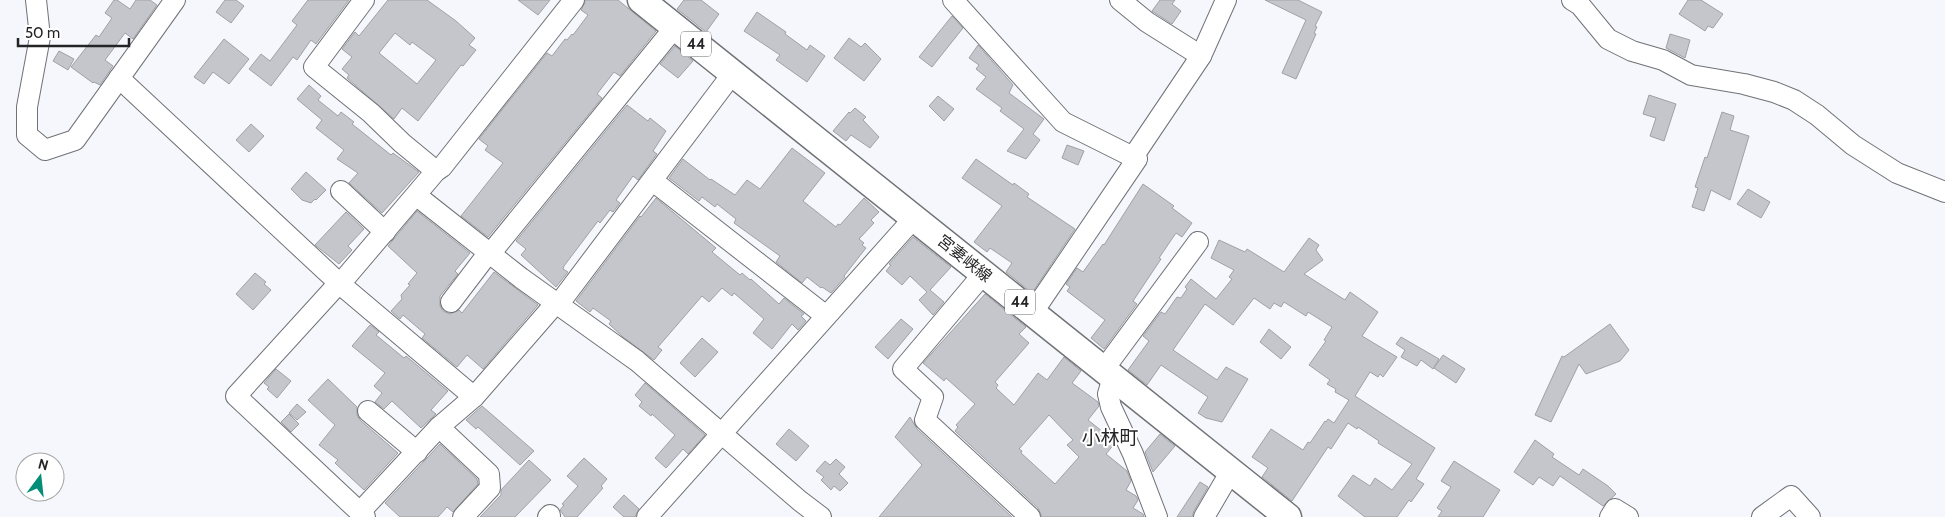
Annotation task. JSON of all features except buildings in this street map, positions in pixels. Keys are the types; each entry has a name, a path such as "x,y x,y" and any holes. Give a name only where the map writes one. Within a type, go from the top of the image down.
{"main road":[{"name":"宮妻峡線","path":"641,0 1288,517"}],"street":[{"path":"36,0 40,37 27,107 27,135 45,150 74,140 176,0"},
{"path":"364,0 314,67 371,113 436,170"},
{"path":"574,0 442,167 436,170 417,196 236,396 362,514 439,427 474,397 557,304 653,181 733,73"},
{"path":"953,0 1063,122 1137,159 1033,312"},
{"path":"1120,0 1147,22 1201,56"},
{"path":"1133,157 1201,56 1226,0"},
{"path":"1572,0 1580,4 1608,39 1632,51 1663,60 1691,75 1744,84 1774,92 1794,100 1853,145 1897,173 1945,192"},
{"path":"451,302 483,260 490,254 675,27"},
{"path":"119,78 340,283 474,397"},
{"path":"653,181 826,316"},
{"path":"341,191 385,232"},
{"path":"417,196 490,254 637,361 821,517"},
{"path":"647,517 914,218"},
{"path":"1157,517 1133,454 1111,407 1108,394 1111,375 1198,242"},
{"path":"984,273 903,369 933,397 926,420 1018,513"},
{"path":"368,411 417,452"},
{"path":"439,427 489,474 490,488 463,517"},
{"path":"1204,517 1231,471"},
{"path":"1762,517 1791,496 1810,517"},
{"path":"1610,517 1615,509 1628,517"}],"district":[{"name":"小林町","path":"1110,437"}]}
